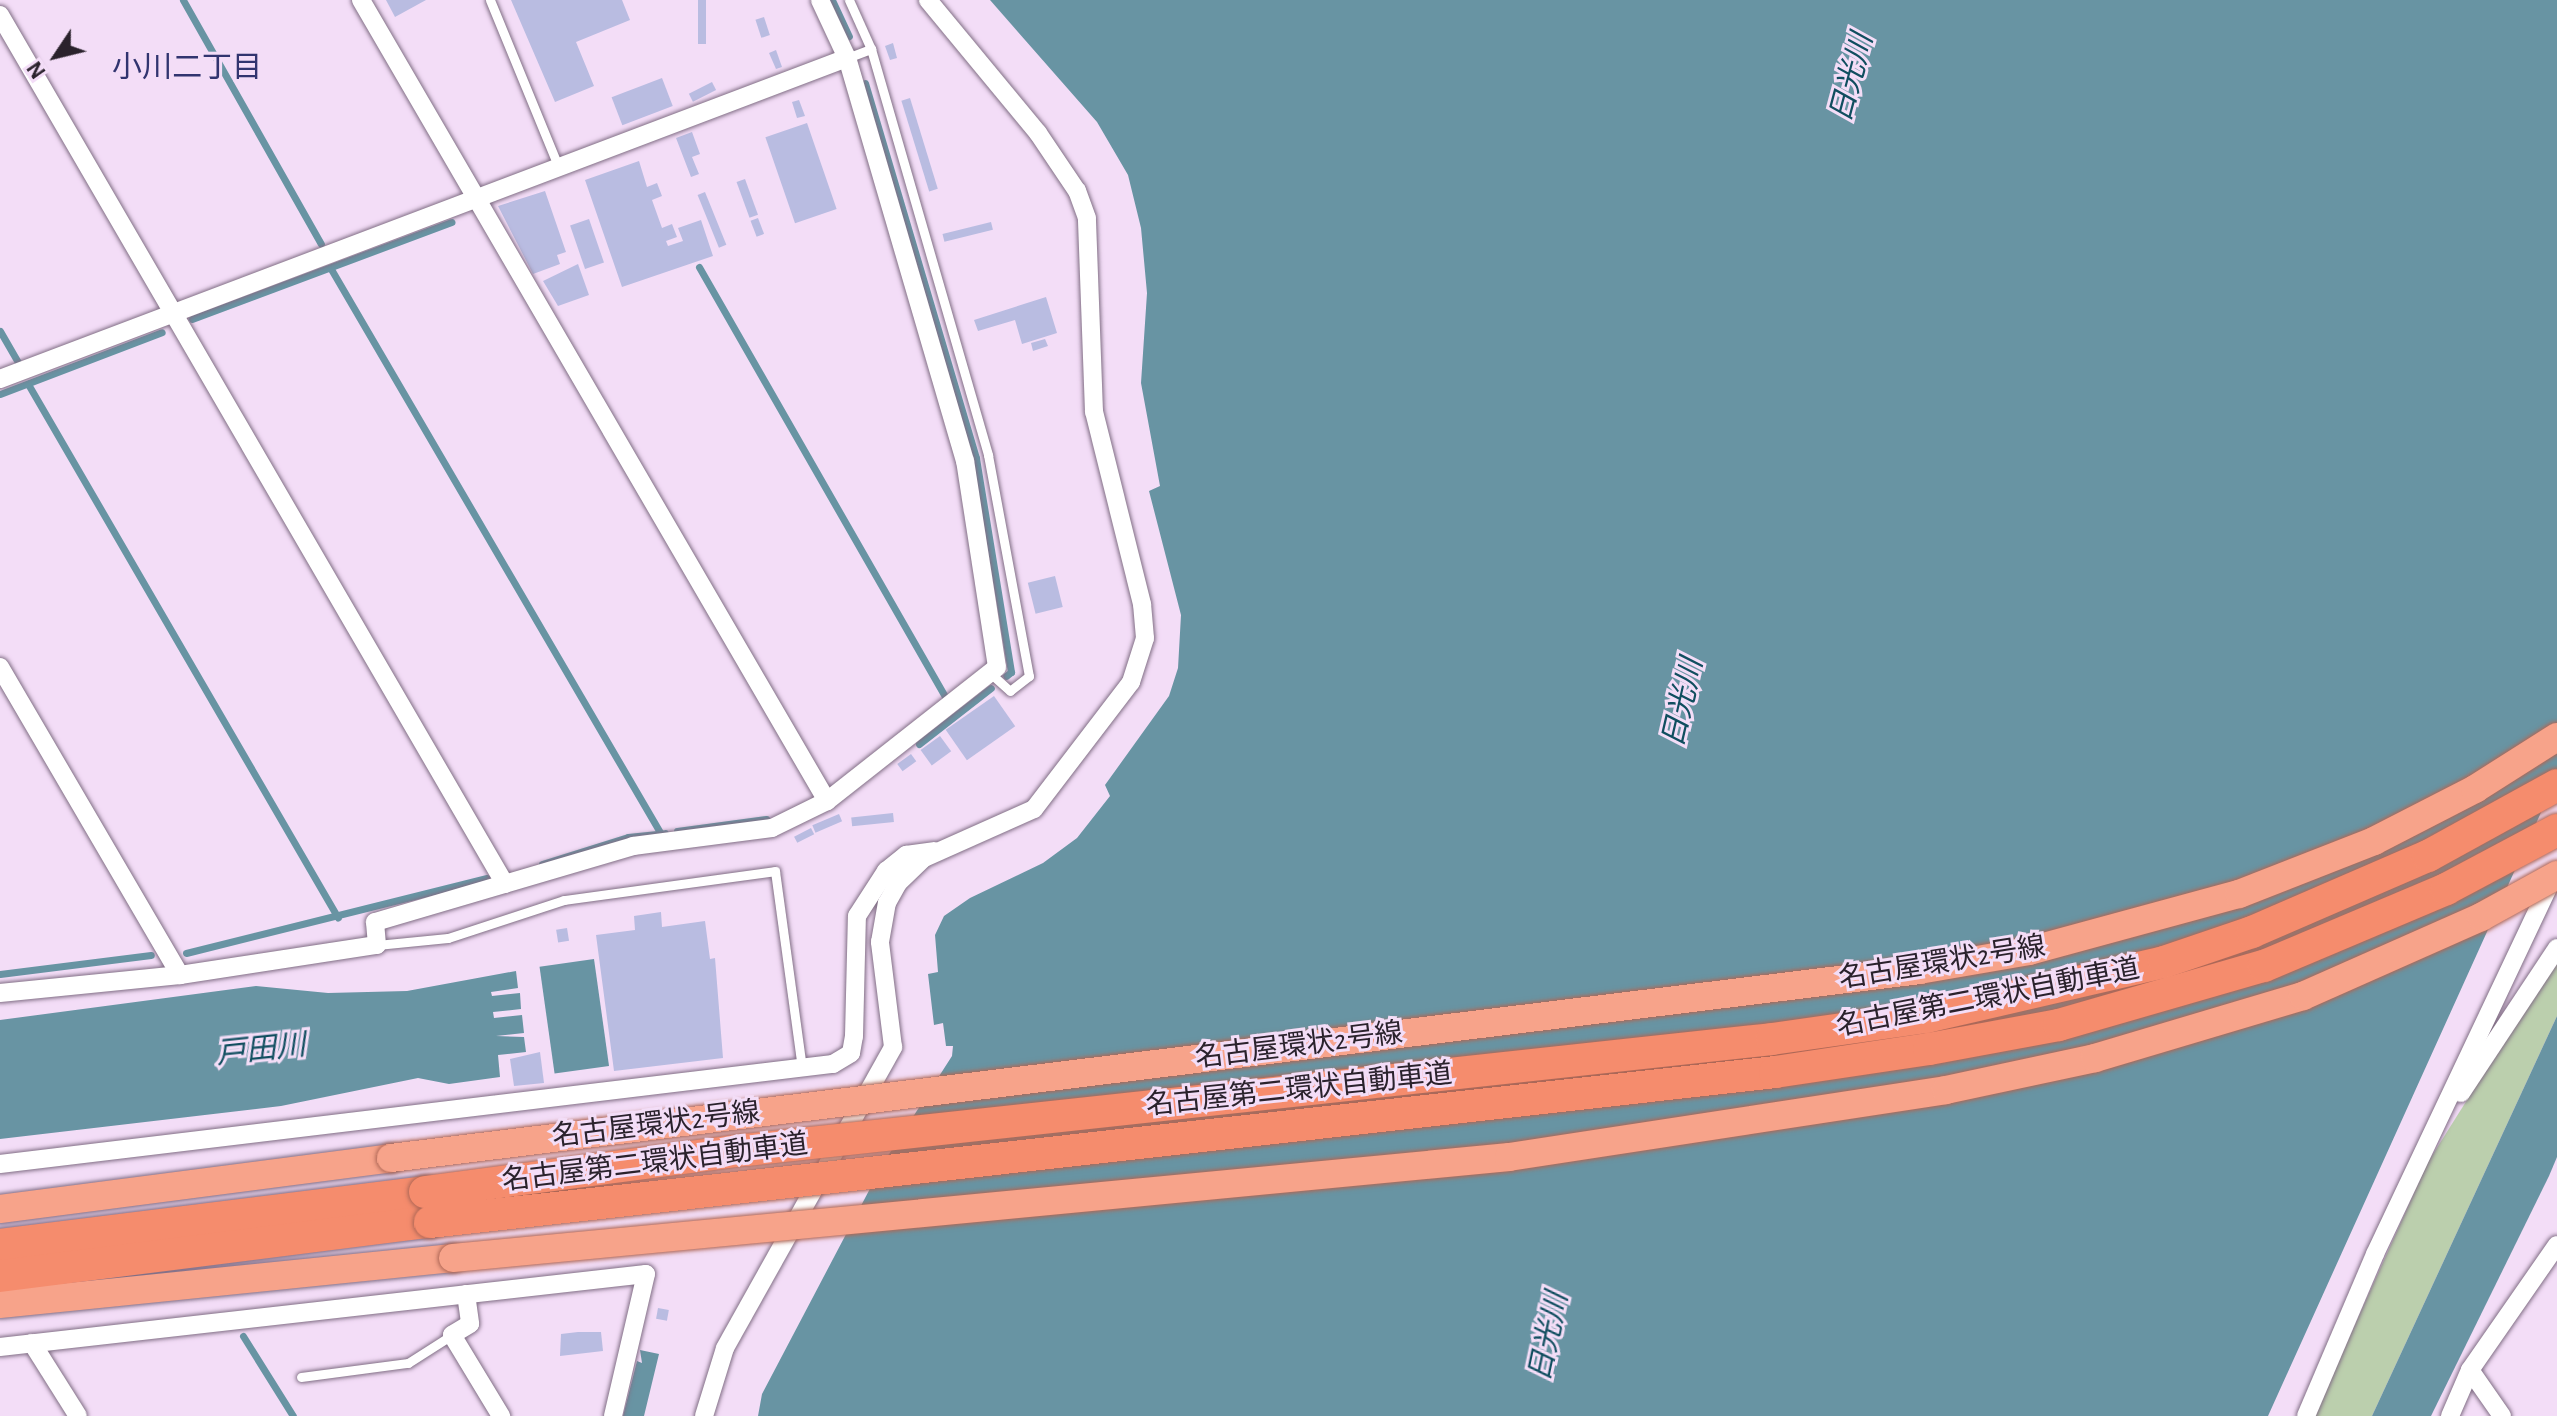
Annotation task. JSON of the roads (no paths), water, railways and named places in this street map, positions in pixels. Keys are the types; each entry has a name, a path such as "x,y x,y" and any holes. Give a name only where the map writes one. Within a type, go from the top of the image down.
{"highway":[{"name":"名古屋環状2号線","path":"0,1209 1872,976 2029,951 2239,894 2374,841 2475,789 2557,737"},
{"name":"名古屋第二環状自動車道","path":"0,1245 746,1150 1772,1039 1926,1017 2135,970 2252,932 2428,856 2557,785"},
{"name":"名古屋第二環状自動車道","path":"0,1278 430,1222 1775,1072 1929,1049 2059,1025 2264,966 2446,889 2557,830"},
{"path":"0,1304 1509,1157 1946,1090 2095,1058 2303,996 2481,917 2557,872"}],"street":[{"path":"361,0 827,801"},
{"path":"0,993 180,975 377,945 375,922 633,846 772,828 827,801 997,667 965,461 847,58 820,0"},
{"path":"704,1416 725,1348 893,1047 880,942 887,903 916,866 1034,809 1131,682 1145,638 1142,604 1094,412 1087,218 1077,191 1038,133 928,0"},
{"path":"0,15 505,884"},
{"path":"0,379 847,58"},
{"path":"0,667 180,975"},
{"path":"0,1164 833,1064 851,1053 853,944 857,916 869,893 906,855 946,849"},
{"path":"2306,1416 2375,1254 2443,1118 2557,872"},
{"path":"2443,1118 2557,948"},
{"path":"2450,1416 2470,1370 2557,1245"},
{"path":"0,1347 646,1274 613,1416"},
{"path":"466,1294 470,1324 452,1335 501,1416"},
{"path":"32,1343 78,1416"},
{"path":"2470,1370 2502,1416"}],"lane":[{"path":"490,0 558,166"},
{"path":"849,0 871,49 988,455 1029,676 1010,691 990,673"},
{"path":"847,58 871,49"},
{"path":"377,945 448,938 564,900 775,871 802,1068"},
{"path":"301,1377 408,1363 452,1335"}],"water":[{"name":"日光川","path":"990,0 2557,0 2557,777 2268,1416 758,1416 762,1394 884,1162 952,1056 953,1046 946,1046 943,1023 934,1025 928,974 938,972 935,935 944,916 970,898 1043,863 1077,838 1110,796 1105,785 1169,696 1178,668 1181,615 1149,491 1160,486 1141,383 1147,293 1141,228 1128,175 1097,122"},
{"path":"594,959 609,1066 555,1074 540,967"},
{"name":"戸田川","path":"516,971 518,988 491,992 492,996 520,993 521,1009 493,1012 494,1018 522,1015 524,1033 496,1036 524,1037 526,1052 498,1055 500,1077 449,1084 418,1078 281,1106 0,1139 0,1020 256,986 328,993 407,991"},
{"path":"2557,1016 2557,1157 2549,1176 2431,1416 2372,1416"},
{"path":"640,1350 659,1354 644,1416 623,1416 637,1361 642,1363"}],"waterway":[{"path":"183,0 321,244"},
{"path":"832,0 849,36"},
{"path":"865,83 976,458 1011,672 1006,676"},
{"path":"192,319 451,222"},
{"path":"699,267 945,696"},
{"path":"331,269 661,834"},
{"path":"0,331 18,362"},
{"path":"0,394 162,332"},
{"path":"28,384 338,918"},
{"path":"919,744 991,688"},
{"path":"677,831 766,819"},
{"path":"542,864 628,837 665,833"},
{"path":"186,953 487,878"},
{"path":"0,974 151,955"},
{"path":"243,1336 293,1416"}],"district":[{"name":"小川二丁目","path":"187,68"}]}
